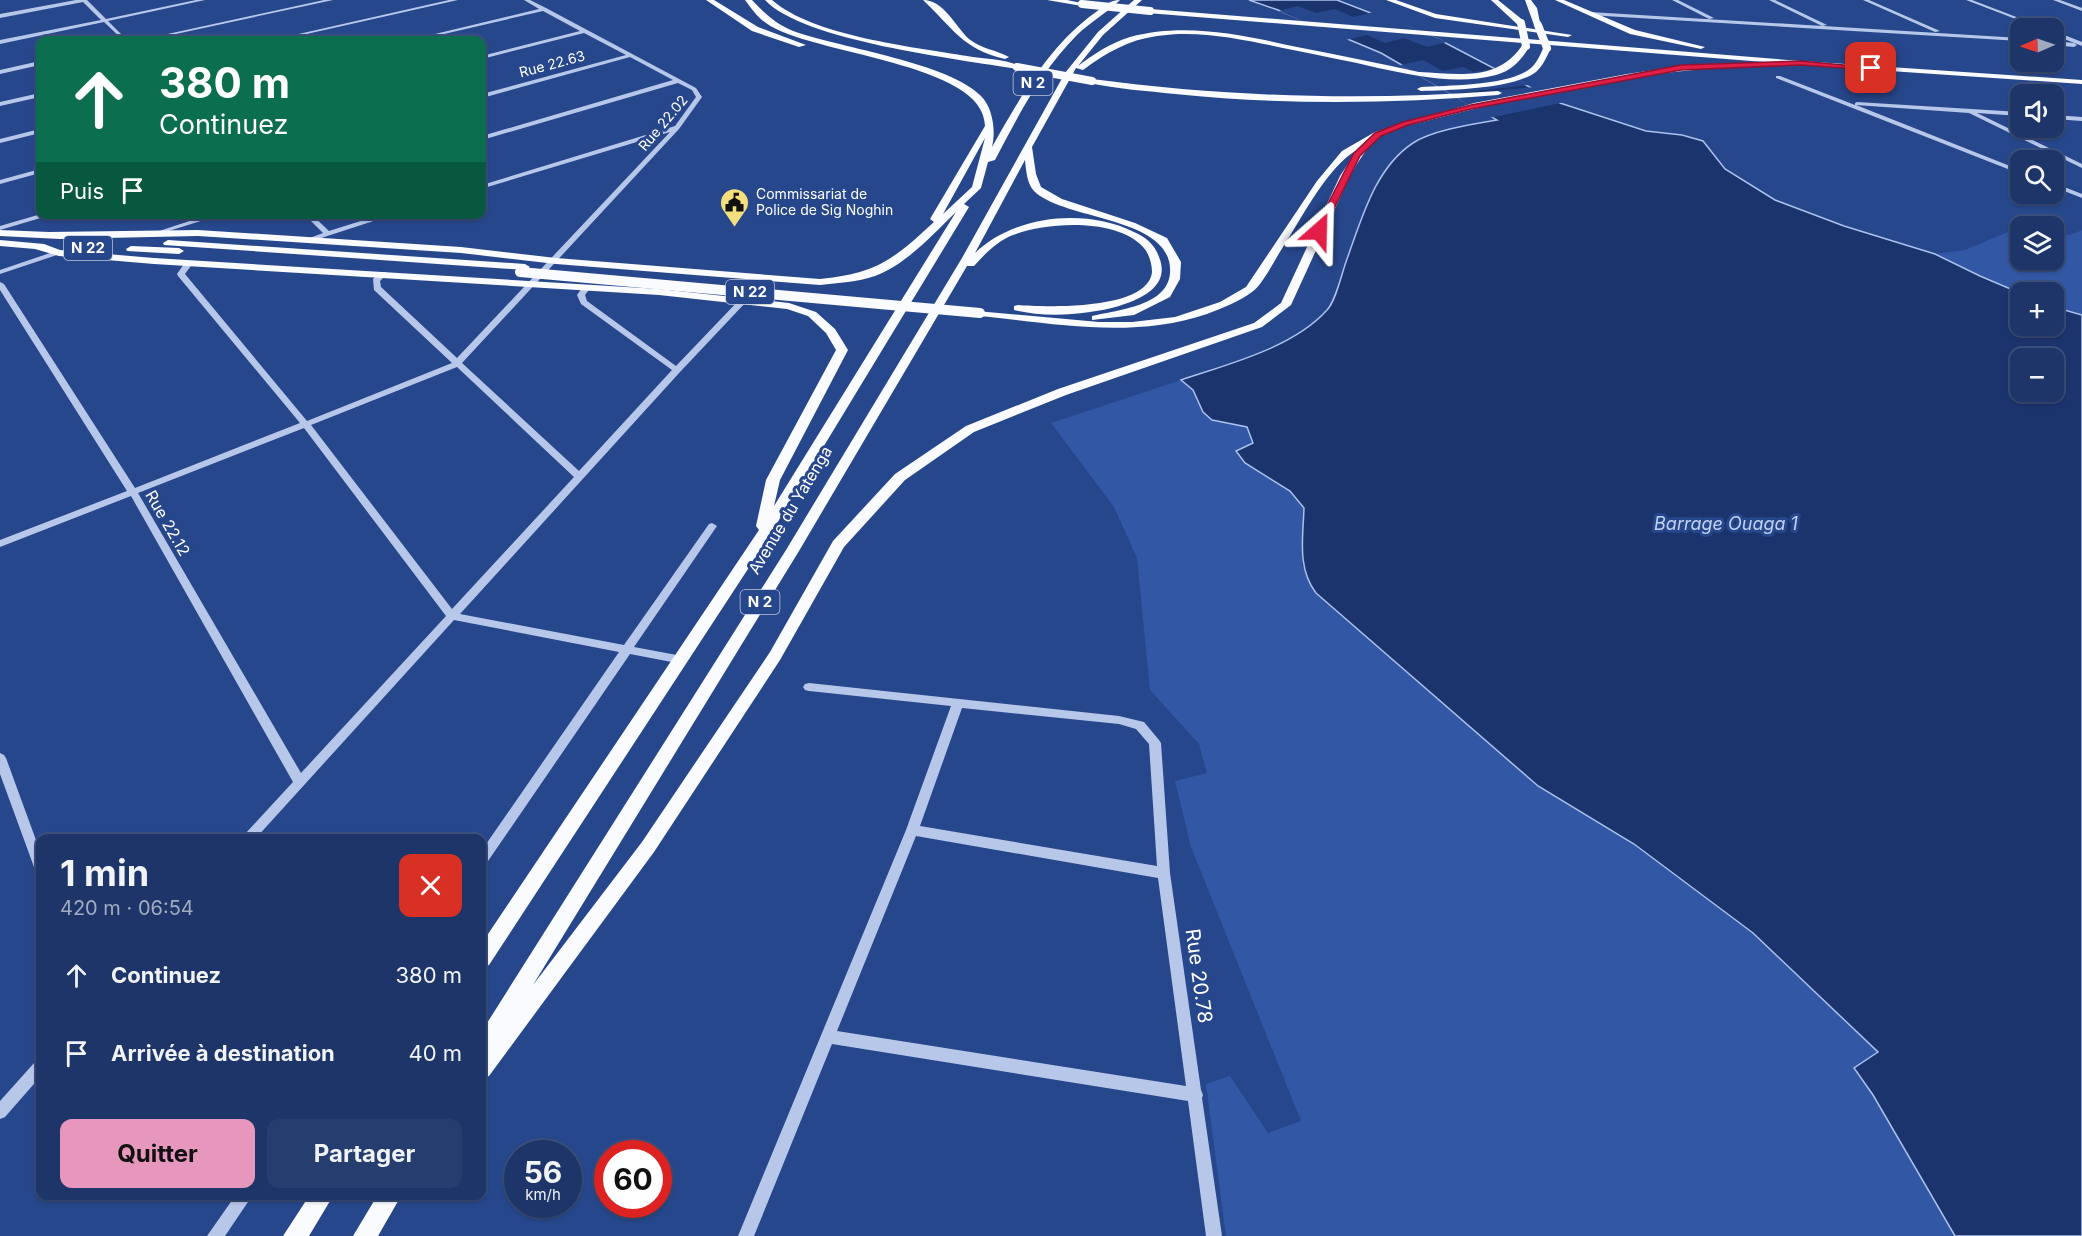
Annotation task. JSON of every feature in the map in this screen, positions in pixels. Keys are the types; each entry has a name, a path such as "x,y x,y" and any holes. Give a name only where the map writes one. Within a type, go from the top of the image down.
{"main road":[{"path":"709,0 755,30 781,39 937,74"},
{"path":"51,235 84,233 148,236 198,233 461,250 556,261 820,282 851,279 873,273 898,259 976,188 989,144 989,119 980,98 963,86 937,74 792,33 769,22 748,0"},
{"path":"768,0 787,16 824,29 1095,78 1204,95 1288,100 1393,100 1459,97 1538,91 1681,68 1801,63"},
{"path":"926,0 952,22 968,41 992,54 1022,65"},
{"path":"1050,0 1150,11 1427,34 2082,82"},
{"path":"1107,0 1286,16 2082,75"},
{"name":"Avenue du Yatenga","path":"486,953 760,540 976,188 1037,77 1072,34 1117,0"},
{"name":"Avenue du Yatenga","path":"486,1043 792,551 948,289 1082,53 1101,32 1139,0"},
{"path":"1389,0 1435,16 1455,20 1598,39"},
{"path":"1063,84 1094,55 1116,42 1179,31 1214,33 1419,74 1459,75 1501,70 1517,61 1526,46 1521,23 1494,0"},
{"path":"1095,78 1209,89 1286,92 1358,92 1439,87 1514,78 1532,71 1543,58 1547,48 1533,8 1527,0"},
{"path":"1558,0 1633,32 1701,47"},
{"path":"982,309 1042,320 1099,326 1132,326 1177,320 1224,304 1250,289 1320,183 1345,153 1378,134 1406,124 1538,91"},
{"path":"924,237 982,139 989,119"},
{"path":"486,1064 648,846 775,656 838,544 900,477 970,429 1062,392 1258,325 1286,305 1356,155 1378,134"},
{"path":"1029,149 1030,174 1037,189 1059,201 1132,225 1163,240 1176,262 1175,279 1166,295 1130,313 1095,318 1042,320"},
{"path":"948,289 984,249 1008,234 1053,223 1086,222 1121,230 1145,243 1156,260 1157,274 1150,287 1125,302 1092,309 982,309"},
{"name":"N 22","path":"0,230 181,248 520,272 982,309"},
{"name":"N 22","path":"0,243 35,246 181,248"},
{"path":"35,246 59,253 189,263 659,292 789,306 812,314 831,331 842,350 773,480 760,540"},
{"path":"295,1236 319,1200"},
{"path":"365,1236 388,1200"}],"street":[{"path":"0,16 84,0 121,36"},
{"path":"0,42 203,0"},
{"path":"162,36 330,0"},
{"path":"294,36 456,0"},
{"name":"Rue 22.02","path":"456,364 532,283 556,261 676,128 699,97 694,89 526,0"},
{"path":"1674,0 1717,21"},
{"path":"1770,0 1829,27"},
{"path":"1865,0 1946,34"},
{"path":"1968,0 2016,18"},
{"path":"2055,0 2082,10"},
{"path":"430,36 544,9"},
{"path":"1590,14 2010,39"},
{"path":"486,57 585,31"},
{"path":"2064,37 2082,45"},
{"path":"2064,44 2082,45"},
{"name":"Rue 22.63","path":"486,95 629,56"},
{"path":"0,72 36,64"},
{"path":"1778,77 2010,168"},
{"path":"486,137 677,81"},
{"path":"0,104 36,96"},
{"path":"1848,103 2010,113"},
{"path":"1966,111 2082,166"},
{"path":"2064,118 2082,120"},
{"path":"486,187 676,128"},
{"path":"0,141 36,132"},
{"path":"0,182 36,172"},
{"path":"2064,189 2082,196"},
{"path":"0,230 36,219"},
{"path":"148,236 204,219"},
{"path":"312,219 328,234"},
{"path":"309,240 376,219"},
{"path":"0,272 59,253"},
{"path":"189,263 181,274 307,426 452,616 682,660"},
{"path":"383,274 376,281 376,288 579,477"},
{"name":"Rue 22.12","path":"0,284 133,492 300,783"},
{"path":"587,287 581,295 584,302 677,370"},
{"path":"253,834 677,370 743,301"},
{"path":"0,544 307,426 456,364"},
{"path":"486,854 712,526"},
{"path":"746,1236 912,830 958,703 809,687"},
{"name":"Rue 20.78","path":"958,703 1119,720 1140,725 1155,743 1164,873 1214,1236"},
{"path":"0,758 36,856"},
{"path":"912,830 1164,873"},
{"path":"827,1036 1196,1095"},
{"path":"0,1112 36,1072"},
{"path":"215,1236 241,1200"}],"shaded area":[{"path":"2082,230 2082,315 2064,310 2064,282 2010,282 2010,289 1935,254 1965,250 2010,231 2010,270 2064,270 2064,234 2070,235"},
{"path":"1181,380 1193,390 1203,412 1212,420 1247,427 1253,443 1237,451 1245,463 1290,491 1304,508 1302,566 1456,714 1538,786 1634,844 1753,933 1878,1052 1854,1069 1873,1095 1955,1236 1226,1236 1206,1084 1230,1076 1268,1133 1301,1121 1191,847 1175,781 1207,773 1199,744 1150,690 1137,558 1114,507 1051,423"}],"water":[{"name":"Barrage Ouaga 1","path":"1249,0 1337,0 1438,39 1560,103 1646,131 1682,135 1703,141 1725,169 1775,200 1844,226 1935,254 2010,289 2010,336 2064,336 2064,310 2082,315 2082,1236 1955,1236 1873,1095 1854,1068 1878,1052 1753,933 1634,844 1538,786 1316,593 1306,573 1302,552 1304,508 1290,491 1245,463 1236,451 1253,443 1247,427 1212,420 1203,412 1193,390 1181,380 1239,361 1278,345 1313,323 1330,306 1371,195 1379,180 1400,153 1421,138 1431,134 1497,120 1381,53"}],"pier":[{"path":"1298,6 1316,13 1335,9 1353,17 1373,12 1447,42 1427,47 1404,38 1385,43 1367,35 1346,40 1279,11"},
{"path":"1423,60 1443,71 1463,67 1474,72 1497,68 1528,85 1451,94 1400,65"},
{"path":"1534,87 1565,102 1489,118 1453,95"}],"place":[{"name":"Commissariat de Police de Sig Noghin","path":"735,228"}],"route":[{"path":"1319,231 1356,155 1378,134 1443,113 1627,76 1681,68 1801,63 1871,68"}]}
